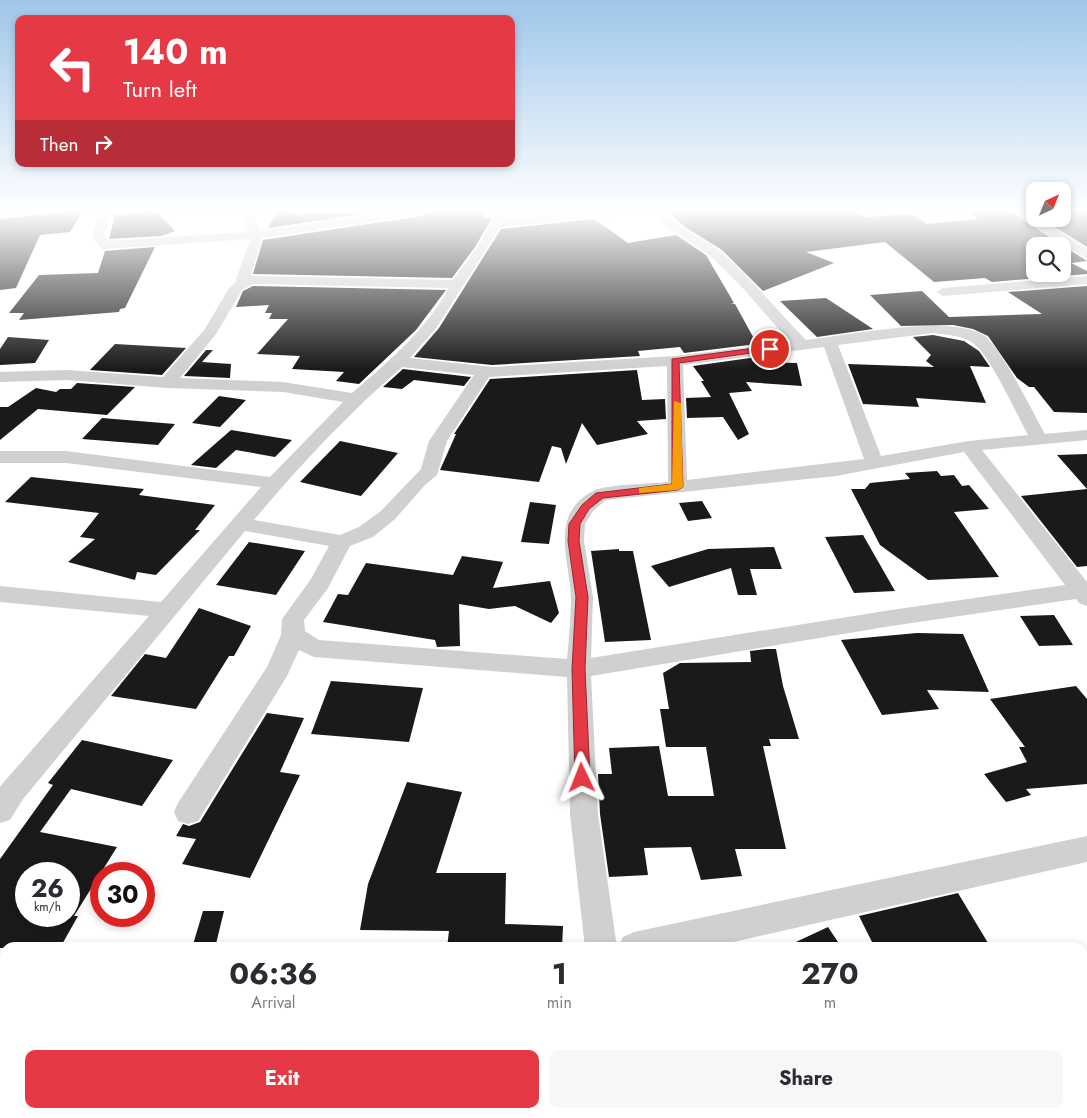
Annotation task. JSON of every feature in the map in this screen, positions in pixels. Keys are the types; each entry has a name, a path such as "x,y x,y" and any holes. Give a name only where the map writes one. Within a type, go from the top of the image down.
{"street":[{"path":"242,283 248,264"},
{"path":"0,811 13,791 275,483 356,399 398,362 432,324 471,264"},
{"path":"725,264 747,284 802,345"},
{"path":"166,383 211,331 236,288 250,280 458,284"},
{"path":"943,292 1087,280"},
{"path":"398,362 484,372 675,361 933,329 966,333 981,341 1001,370 1039,440"},
{"path":"830,343 874,462"},
{"path":"675,361 678,487"},
{"path":"240,524 342,542 366,532 388,515 418,480 430,471 438,441 484,372"},
{"path":"0,377 58,374 166,383 283,387 356,399"},
{"path":"600,942 584,814 579,669 582,597 574,541 575,524 585,507 600,495 836,470 969,446 1087,435"},
{"path":"969,446 1086,593"},
{"path":"0,456 66,457 275,483"},
{"path":"188,812 278,670 293,635 293,619 320,583 342,542"},
{"path":"293,635 314,648 579,669 891,618 1086,593"},
{"path":"0,594 167,610"},
{"path":"662,942 1087,850"}],"building":[{"path":"0,264 27,264 16,288 0,290"},
{"path":"101,264 147,264 125,308 120,309 119,312 19,320 24,313 9,313 39,275 98,273"},
{"path":"256,264 462,264 452,278 253,274"},
{"path":"479,264 711,264 734,303 731,304 735,304 757,344 684,353 680,347 638,351 640,356 492,365 414,357 439,328"},
{"path":"736,264 831,264 763,291"},
{"path":"912,264 1026,264 1026,279 992,282 985,278 934,282"},
{"path":"1071,264 1087,271 1087,274 1071,275"},
{"path":"253,286 446,290 416,330 359,384 336,381 344,372 292,369 300,356 257,354 288,319 269,319 272,313 265,313 269,305 236,307 243,291"},
{"path":"1087,286 1087,413 1054,412 1034,387 1029,387 1017,378 988,336 973,329 953,325 901,326 870,295 922,291 949,317 1042,314 1008,292"},
{"path":"826,298 873,329 817,337 780,301"},
{"path":"933,335 964,341 979,351 990,367 970,366 986,403 916,398 919,407 863,404 848,364 934,367 926,361 931,355 913,337"},
{"path":"8,337 49,340 35,363 0,365 0,349"},
{"path":"115,344 186,348 162,375 90,370"},
{"path":"206,350 213,350 202,362 231,364 230,378 184,376"},
{"path":"757,357 757,362 797,363 802,386 746,382 752,391 729,393 749,434 738,440 723,417 687,418 686,398 711,397 701,381 704,381 693,366"},
{"path":"403,369 471,377 464,386 414,380 402,389 383,387"},
{"path":"637,370 642,400 665,399 666,419 637,421 648,434 597,445 582,423 566,464 561,448 552,446 539,482 440,470 456,434 454,434 490,379"},
{"path":"77,383 135,387 107,415 38,409 0,440 0,407 8,407 36,388 56,392 60,389 71,389"},
{"path":"219,396 246,400 220,427 192,423"},
{"path":"102,418 175,424 158,445 82,439"},
{"path":"231,430 292,440 275,457 236,450 216,468 191,465"},
{"path":"340,441 398,453 361,496 300,482"},
{"path":"1087,454 1087,489 1057,455"},
{"path":"937,471 941,476 954,475 962,486 969,485 989,509 954,512 999,577 928,580 880,545 851,489 865,489 870,483 910,479 905,473"},
{"path":"31,477 144,489 139,495 215,505 195,530 200,530 156,575 137,572 135,580 68,562 95,539 80,537 99,513 5,502"},
{"path":"1087,489 1087,566 1077,567 1021,496"},
{"path":"702,501 712,518 688,521 679,503"},
{"path":"530,502 556,505 549,544 521,542"},
{"path":"863,535 895,591 854,593 825,537"},
{"path":"249,542 305,551 276,595 216,585"},
{"path":"774,547 782,569 750,569 757,595 738,595 731,568 669,587 651,566 708,549"},
{"path":"619,549 619,551 633,551 651,640 605,642 591,551"},
{"path":"462,556 503,562 493,588 550,581 559,613 551,623 515,606 489,609 459,604 460,646 437,647 435,640 323,622 338,594 348,595 366,563 453,575"},
{"path":"199,608 251,626 234,656 229,656 196,709 111,696 145,654 166,658"},
{"path":"1054,615 1073,645 1039,646 1020,616"},
{"path":"917,633 963,634 989,692 927,690 939,709 882,715 841,640"},
{"path":"776,649 783,686 799,739 769,739 771,746 763,746 786,849 735,849 742,876 701,880 691,847 644,848 648,875 609,877 600,814 598,774 612,774 609,748 659,746 668,796 714,796 706,747 666,747 660,709 669,709 663,673 680,663 751,662 750,651"},
{"path":"331,681 423,688 409,742 311,734"},
{"path":"1076,686 1087,699 1087,784 1026,789 1031,795 1006,802 984,774 1027,762 1019,747 1025,747 990,699"},
{"path":"267,713 304,718 280,772 300,775 250,878 182,864 196,839 176,836 183,824 189,826 200,822"},
{"path":"82,740 173,760 142,806 71,789 40,832 117,847 108,862 90,862 90,890 80,906 80,862 15,862 15,927 72,927 63,942 0,942 0,859 53,785 48,783"},
{"path":"407,782 462,792 436,873 506,873 505,924 563,926 562,942 448,942 449,931 360,930 368,884"},
{"path":"958,893 987,942 872,942 859,916"},
{"path":"203,911 224,911 216,942 194,942"},
{"path":"828,927 838,942 796,942"}],"slow traffic":[{"path":"642,491 678,487 677,403"}],"route":[{"path":"582,778 579,669 582,597 574,541 575,524 585,507 600,495 678,487 675,361 770,349"}]}
